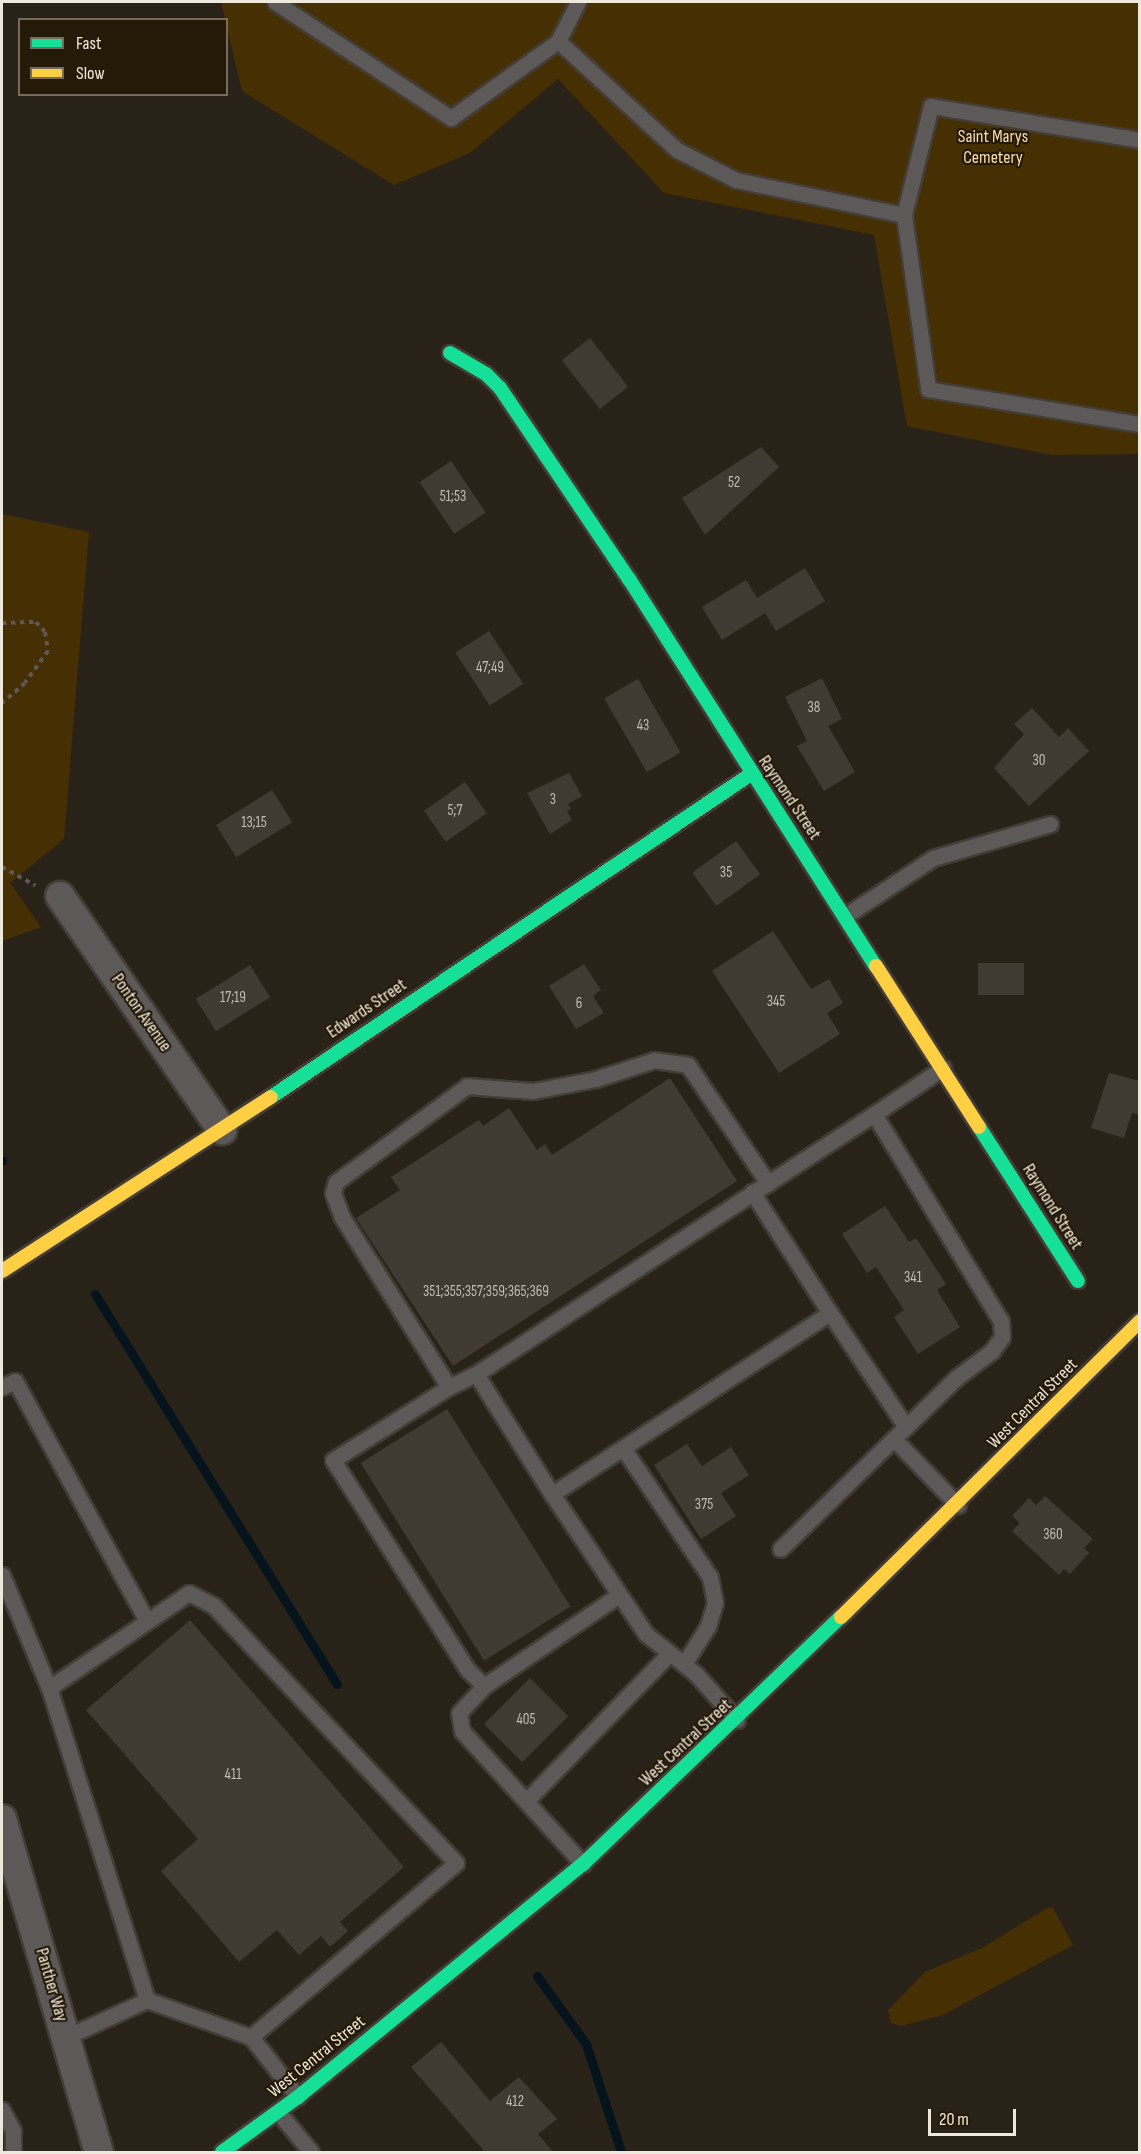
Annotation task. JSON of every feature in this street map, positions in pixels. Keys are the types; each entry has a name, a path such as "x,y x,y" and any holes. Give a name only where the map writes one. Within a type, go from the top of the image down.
{"street":[{"name":"Raymond Street","path":"450,354 486,374 500,388 629,579 750,774 845,916 1078,1281"},
{"name":"Edwards Street","path":"2,1271 222,1130 750,774"},
{"name":"Ponton Avenue","path":"60,896 222,1130"},
{"name":"West Central Street","path":"222,2152 298,2097 583,1864 737,1720 957,1505 1140,1321"},
{"name":"Panther Way","path":"2,1819 9,1871 66,2037 99,2152"}],"lane":[{"path":"275,2 451,118 558,41 578,2"},
{"path":"558,41 677,150 726,175 904,214"},
{"path":"1140,140 931,106 904,214 928,389 1140,424"},
{"path":"845,916 933,858 1050,824"},
{"path":"449,1387 342,1217 333,1193 343,1174 467,1086 533,1091 596,1079 654,1060 688,1065 768,1183"},
{"path":"484,1686 467,1669 333,1460 449,1387 476,1374 942,1068"},
{"path":"780,1549 956,1378 992,1351 1002,1329 874,1114"},
{"path":"752,1192 906,1427"},
{"path":"552,1494 830,1313"},
{"path":"476,1374 552,1494 646,1634 684,1664 737,1720"},
{"path":"2,1387 15,1381 147,1621"},
{"path":"894,1439 957,1505"},
{"path":"623,1448 710,1577 715,1603 708,1626 684,1664"},
{"path":"2,1575 49,1688 147,2000"},
{"path":"49,1688 189,1593 214,1606 456,1863 251,2037"},
{"path":"583,1864 462,1731 459,1713 484,1686 619,1596"},
{"path":"526,1801 670,1653"},
{"path":"66,2037 147,2000 251,2037 298,2097"},
{"path":"2,2110 12,2131 13,2152"},
{"path":"278,2112 311,2152"}],"path":[{"path":"2,623 36,622 45,632 48,651 25,683 2,703"}],"green space":[{"name":"Saint Marys Cemetery","path":"221,2 1139,2 1139,454 1052,455 907,426 874,235 664,193 558,79 470,153 394,185 242,91 228,32 228,18 225,18"},
{"path":"2,514 89,532 64,839 10,883 41,927 2,941"},
{"path":"1047,1908 1053,1908 1073,1945 943,2015 901,2026 891,2023 888,2010 925,1972 984,1947"}],"building":[{"path":"590,338 628,387 600,409 562,360"},
{"path":"761,447 779,467 705,535 682,498"},
{"path":"451,461 486,512 454,534 419,482"},
{"path":"805,568 825,601 776,631 765,613 722,640 702,607 746,580 757,598"},
{"path":"489,631 523,684 490,706 455,653"},
{"path":"822,678 842,719 828,726 855,772 824,791 797,746 807,741 785,697"},
{"path":"638,679 680,753 647,772 604,698"},
{"path":"1032,708 1059,737 1068,728 1089,751 1029,806 994,768 1024,734 1014,724"},
{"path":"569,773 582,796 568,804 571,809 567,811 572,820 550,834 527,793"},
{"path":"465,782 487,813 446,842 424,811"},
{"path":"272,790 292,822 236,857 216,825"},
{"path":"736,841 760,874 716,906 692,873"},
{"path":"773,931 811,989 829,979 843,1003 827,1013 840,1034 779,1073 712,971"},
{"path":"978,963 1024,963 1024,995 978,995"},
{"path":"584,964 601,990 593,996 604,1013 576,1029 549,986"},
{"path":"250,965 270,997 216,1031 196,999"},
{"path":"1109,1073 1140,1081 1140,1115 1132,1113 1124,1138 1091,1128"},
{"path":"670,1078 737,1181 453,1366 356,1218 400,1190 391,1177 479,1120 483,1126 509,1108 537,1150 545,1144 552,1155"},
{"path":"885,1206 909,1242 916,1238 946,1284 937,1290 960,1327 918,1354 894,1317 904,1310 876,1267 867,1273 842,1234"},
{"path":"447,1409 570,1607 484,1661 360,1463"},
{"path":"687,1444 702,1466 731,1447 749,1475 721,1493 736,1516 701,1539 654,1465"},
{"path":"1045,1496 1093,1539 1084,1548 1089,1553 1070,1574 1064,1569 1059,1575 1012,1531 1020,1523 1012,1516 1029,1498 1036,1505"},
{"path":"190,1620 404,1867 340,1922 348,1931 330,1947 321,1936 299,1955 277,1930 239,1962 161,1871 198,1839 86,1710"},
{"path":"530,1678 568,1716 522,1762 484,1724"},
{"path":"441,2042 490,2101 519,2077 557,2119 538,2134 553,2152 485,2152 411,2067"}],"waterway":[{"path":"95,1294 337,1684"},
{"path":"537,1976 586,2044 621,2152"}],"traffic: fast":[{"path":"450,353 486,374 500,388 629,579 876,966"},
{"path":"271,1097 751,774"},
{"path":"979,1127 1078,1281"},
{"path":"222,2152 298,2097 583,1864 841,1617"}],"traffic: slow":[{"path":"876,966 979,1127"},
{"path":"2,1271 271,1097"},
{"path":"841,1617 1140,1321"}]}
